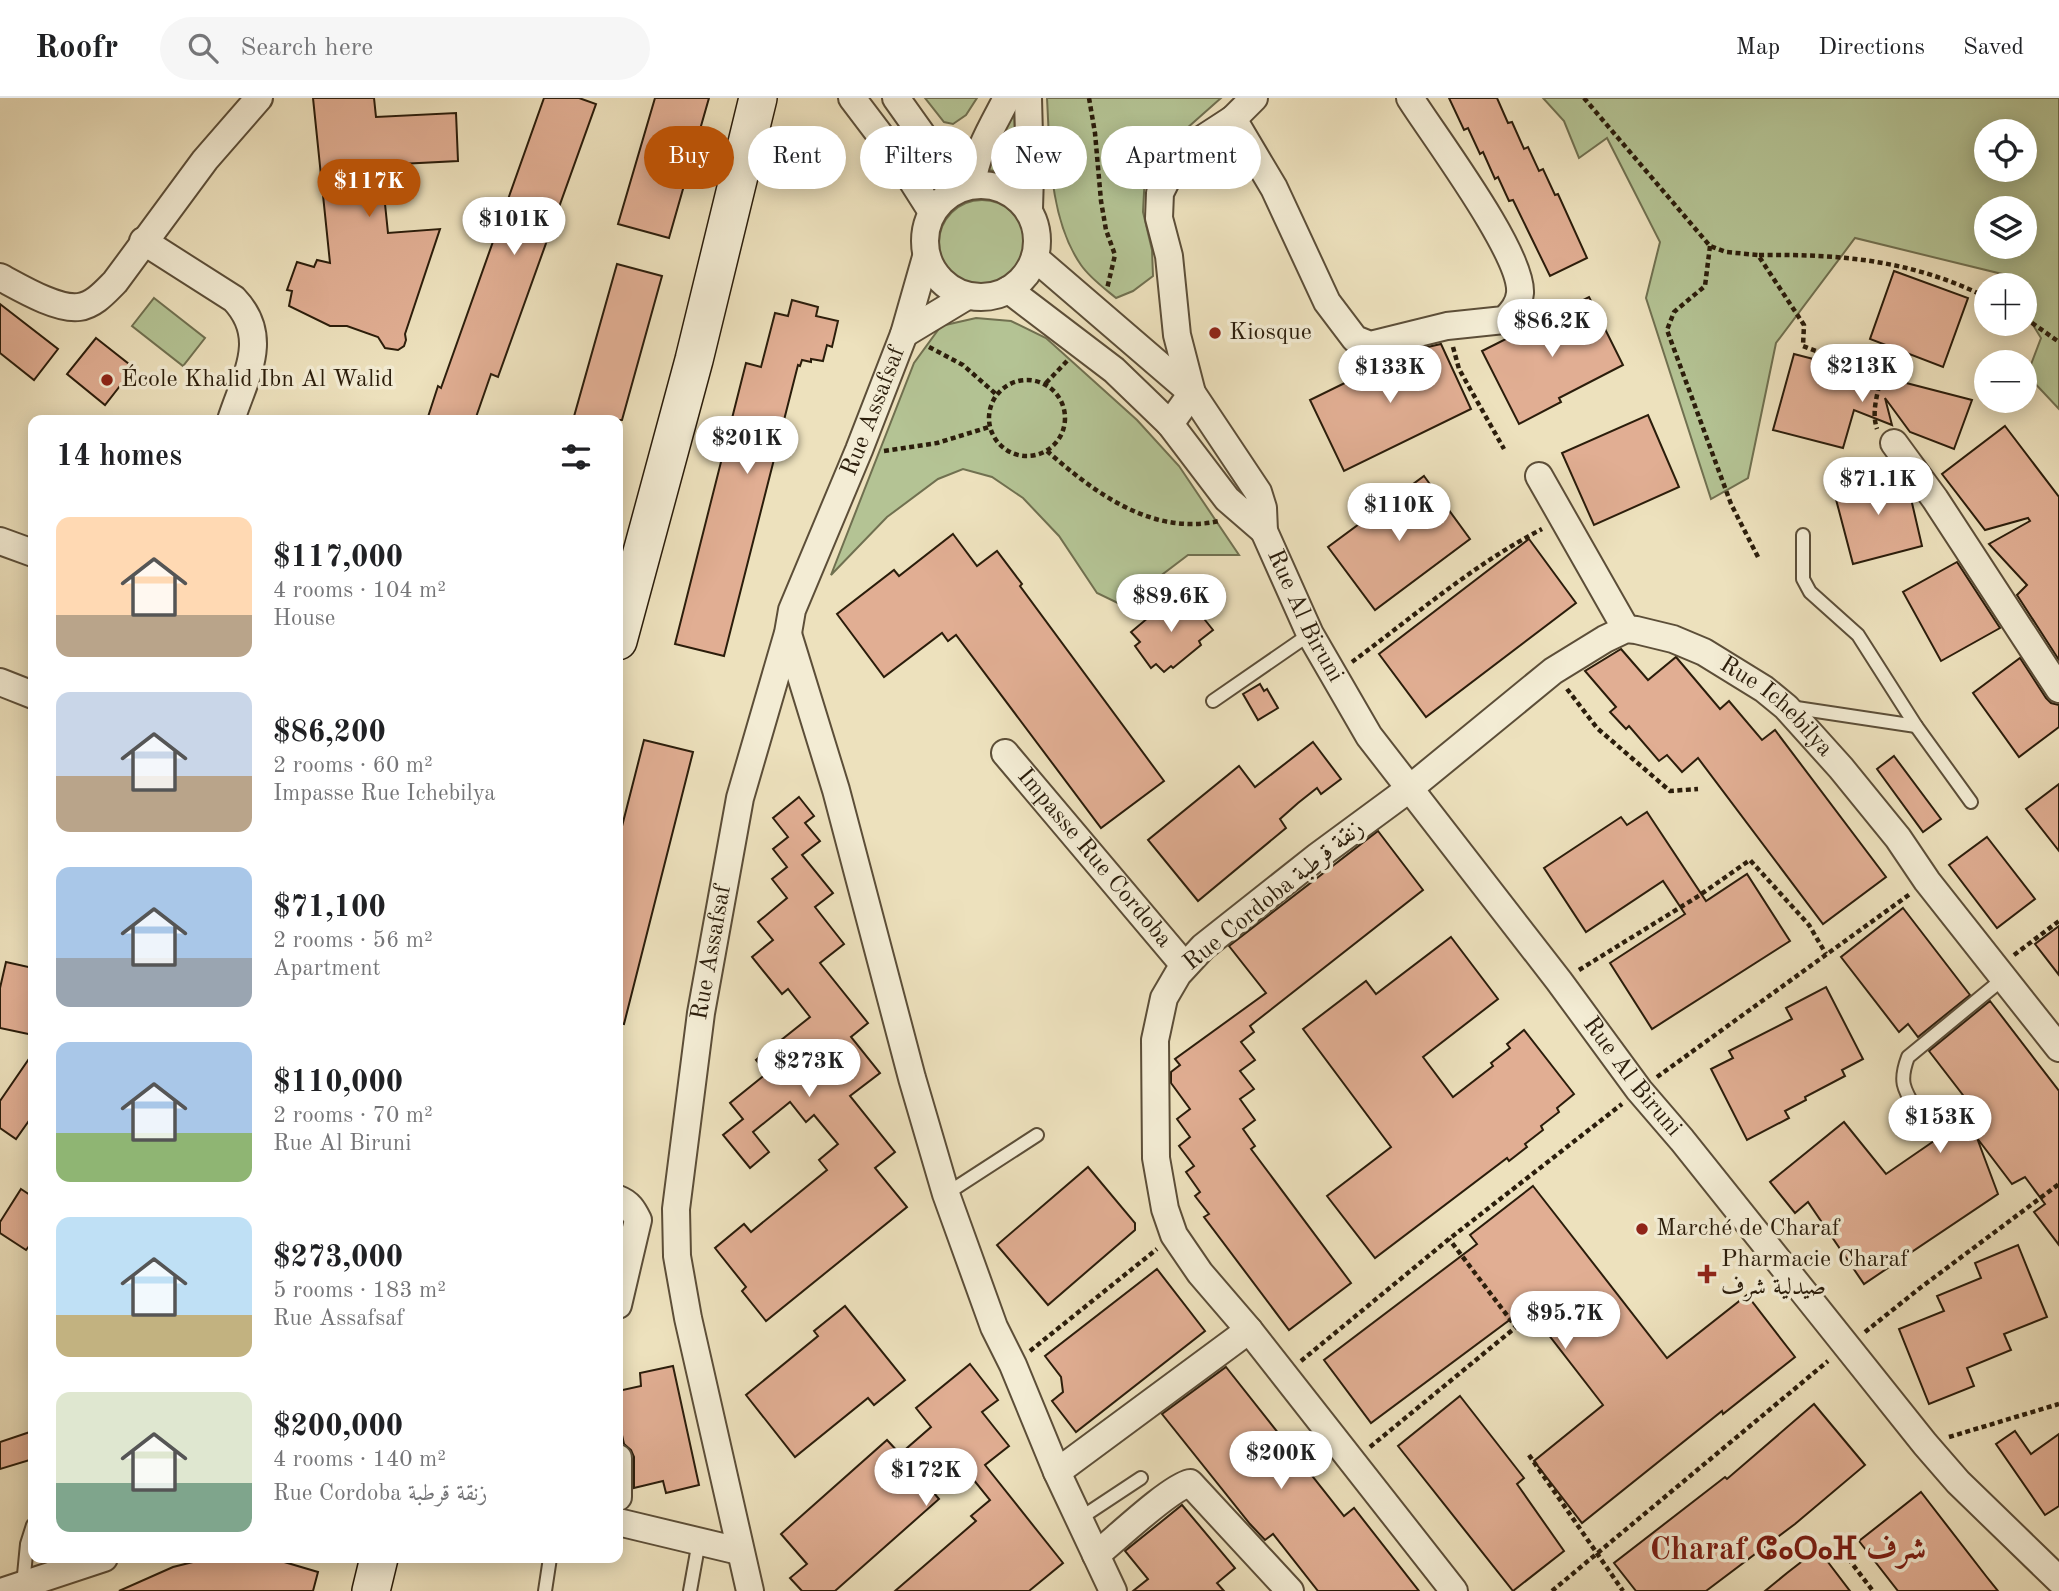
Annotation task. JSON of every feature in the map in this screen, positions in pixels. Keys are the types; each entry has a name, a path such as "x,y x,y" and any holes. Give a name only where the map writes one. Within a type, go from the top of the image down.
{"main road":[{"path":"623,622 694,360 758,98"},
{"path":"370,1591 378,1563"}],"street":[{"path":"0,277 41,298 77,307 101,296 115,282 205,160 259,98"},
{"path":"852,98 899,160 932,212"},
{"path":"896,98 918,126"},
{"path":"977,156 1006,98"},
{"path":"960,189 944,198 932,212 925,234 926,257 935,274 949,288 967,296 996,296 1026,277 1035,258 1038,233 1029,209 1028,98"},
{"path":"1170,424 1192,393 1177,335 1169,257 1159,218 1160,193 1172,169 1190,147 1233,119 1254,98"},
{"path":"1233,119 1274,188 1327,302 1355,339 1370,345 1447,326 1504,320 1515,309 1520,293 1512,260 1500,235 1410,98"},
{"path":"977,186 994,185 1013,194 1029,209"},
{"path":"143,241 234,299 245,311 254,333 251,360 233,415"},
{"name":"Rue Assafsaf","path":"750,1591 688,1318 677,1256 676,1209 701,1013 740,798 792,610 904,334 926,257"},
{"path":"1009,290 1114,370 1170,424 1227,499 1254,524 1263,508 1258,492 1192,393 1035,258"},
{"name":"Rue Assafsaf","path":"904,334 967,296"},
{"path":"1894,443 1935,499 2059,689"},
{"path":"1409,789 1553,671 1626,629 1539,476"},
{"name":"Rue Al Biruni","path":"1254,524 1334,676 1370,736 1409,789 1559,981 1639,1090 1925,1444 1958,1482 2059,1580"},
{"path":"0,541 28,550"},
{"name":"Rue Ichebilya","path":"1626,629 1688,644 1764,689 1786,707 1841,768 1898,838 1927,881 2059,1048"},
{"path":"788,632 836,790 912,1078 946,1194 994,1327 1112,1591"},
{"path":"0,682 28,693"},
{"name":"Impasse Rue Cordoba","path":"1005,753 1184,965"},
{"name":"Rue Cordoba زنقة قرطبة","path":"1409,789 1318,856 1184,965 1164,999 1155,1040 1156,1157 1165,1209 1174,1235 1200,1273 1249,1329 1454,1591"},
{"path":"623,1201 633,1210 638,1220 623,1284"},
{"path":"1057,1472 1249,1329"},
{"path":"1096,1555 1181,1486 1190,1483 1290,1591"},
{"path":"623,1523 739,1551"},
{"path":"18,1589 90,1563"}],"lane":[{"path":"1803,535 1803,579 1810,592 1857,635 1916,726 1971,802"},
{"path":"1213,701 1310,634"},
{"path":"1786,707 1916,726"},
{"path":"1916,1110 1903,1088 1902,1073 1908,1056 2000,973"},
{"path":"946,1194 1037,1135"},
{"path":"1079,1519 1140,1478"},
{"path":"18,1589 28,1541"},
{"path":"690,1591 699,1541"},
{"path":"545,1591 549,1563"}],"path":[{"path":"1088,98 1095,133 1103,211 1115,255 1105,294 1093,308"},
{"path":"1584,98 1710,246 1726,252 1758,255 1816,254 1882,261 1974,291"},
{"path":"1710,246 1705,286 1674,312 1667,330 1731,504 1759,559"},
{"path":"1758,255 1804,325 1803,346 1881,376 1874,420 1878,431 1894,443"},
{"path":"1447,326 1459,369 1504,449"},
{"path":"2037,326 2059,342"},
{"path":"904,334 963,365 997,395"},
{"path":"1025,379 1046,383 1062,399 1066,421 1059,442 1041,455 1019,456 999,446 989,426 991,404 997,395 1004,387 1025,379"},
{"path":"859,450 902,449 937,443 989,426"},
{"path":"1046,451 1098,492 1131,512 1167,523 1254,524"},
{"path":"1334,676 1472,572 1520,540 1562,519"},
{"path":"1553,671 1597,728 1649,775 1670,791 1698,789"},
{"path":"1559,981 1697,897 1750,860 1808,925 1826,954"},
{"path":"1284,1374 1639,1090 1927,881"},
{"path":"2000,973 2059,921"},
{"path":"1552,1591 1846,1346 1920,1287 2059,1184"},
{"path":"1013,1365 1174,1235"},
{"path":"1352,1462 1516,1327 1450,1239"},
{"path":"1925,1444 2059,1404"},
{"path":"1529,1455 1623,1591"},
{"path":"1838,1545 1873,1591"}],"green space":[{"path":"925,98 977,98 966,115 953,124 944,122"},
{"path":"1047,98 1221,98 1189,126 1101,126 1101,189 1144,189 1143,212 1152,250 1153,276 1133,291 1116,298 1093,279 1070,247 1054,189 1087,189 1087,126 1048,126"},
{"path":"1543,98 2059,98 2059,409 2037,386 2036,350 2041,338 2037,332 2037,273 1998,273 1855,238 1776,343 1748,478 1711,499 1646,298 1660,242 1607,138 1579,158 1564,121"},
{"path":"1014,108 1015,126 1005,126"},
{"path":"991,156 991,170 984,170"},
{"path":"982,200 1006,207 1018,219 1025,243 1018,267 1006,279 982,286 958,279 946,267 939,243 946,219 958,207"},
{"path":"154,298 205,338 183,366 132,326"},
{"path":"976,318 1011,321 1046,338 1137,420 1179,466 1239,555 1188,555 1122,605 1097,593 1059,536 1023,498 992,477 963,469 938,479 887,517 831,575 914,363 941,326"}],"building":[{"path":"313,98 374,98 376,117 456,113 458,161 381,165 388,233 440,229 405,334 404,346 398,350 385,348 378,337 347,326 330,326 289,306 292,291 287,290 297,262 314,267 317,260 330,263"},
{"path":"544,98 579,98 596,104 498,377 491,374 477,415 429,415 438,386 441,388"},
{"path":"655,98 709,98 701,126 647,126"},
{"path":"1449,98 1497,98 1524,149 1528,147 1539,171 1543,169 1555,195 1558,194 1587,258 1550,276 1513,200 1509,201 1498,177 1495,179 1468,128 1464,130"},
{"path":"644,135 644,189 683,189 669,238 618,224"},
{"path":"617,264 662,276 623,416 574,415"},
{"path":"1894,271 1968,298 1943,367 1870,339"},
{"path":"1589,297 1623,365 1559,398 1561,402 1519,424 1482,351"},
{"path":"792,300 818,307 816,316 838,321 832,347 827,345 823,361 802,360 800,366 798,365 724,656 675,644 746,363 761,367 775,313 788,316"},
{"path":"0,304 58,349 34,380 0,353"},
{"path":"96,338 134,368 105,405 67,374"},
{"path":"1441,344 1471,409 1344,471 1310,400 1410,351"},
{"path":"1794,354 1972,400 1954,449 1910,432 1885,398 1892,425 1854,410 1843,448 1773,430"},
{"path":"1648,415 1679,487 1594,525 1562,453"},
{"path":"2005,426 2059,497 2059,660 2017,595 2027,585 1989,544 2030,521 2028,518 1985,530 1942,474"},
{"path":"1895,472 1909,490 1922,546 1853,564 1833,488"},
{"path":"1424,476 1470,539 1375,610 1328,547"},
{"path":"953,534 977,566 997,551 1164,781 1101,828 956,635 948,641 942,633 884,677 837,614 894,570 899,576"},
{"path":"1529,539 1576,603 1426,717 1379,654"},
{"path":"1957,562 2000,628 1941,661 1903,592"},
{"path":"1185,595 1213,630 1199,641 1201,645 1173,668 1171,666 1164,672 1156,664 1151,668 1135,646 1140,642 1131,632 1167,602 1171,606"},
{"path":"1621,649 1648,680 1676,657 1720,709 1729,701 1762,740 1775,730 1886,877 1823,924 1698,758 1682,772 1667,755 1659,761 1629,726 1626,729 1610,712 1616,707 1585,671"},
{"path":"2020,658 2046,698 2059,705 2059,727 2019,757 1973,693"},
{"path":"1260,684 1264,691 1267,689 1278,708 1258,720 1243,694"},
{"path":"644,740 693,752 624,1024 623,1024 623,822"},
{"path":"1313,742 1341,779 1321,794 1317,788 1298,803 1280,819 1286,828 1198,901 1148,840 1239,766 1255,787"},
{"path":"1894,756 1941,819 1923,832 1877,769"},
{"path":"2059,784 2059,851 2026,809"},
{"path":"799,797 814,816 805,823 820,841 802,855 833,893 815,907 844,944 820,963 868,1023 851,1037 880,1073 850,1096 895,1152 875,1168 907,1207 766,1321 742,1291 746,1287 715,1248 744,1224 751,1232 827,1170 819,1160 838,1144 814,1115 806,1122 790,1102 753,1132 769,1152 750,1168 723,1135 743,1119 730,1103 767,1073 756,1060 810,1017 788,989 782,994 752,957 773,940 758,922 787,898 772,879 787,867 773,849 788,837 773,818"},
{"path":"1647,812 1706,901 1747,874 1790,941 1652,1029 1610,963 1685,914 1663,881 1586,932 1544,868 1621,817 1627,825"},
{"path":"1378,831 1423,890 1250,1026 1254,1032 1241,1042 1255,1060 1240,1071 1254,1089 1240,1099 1255,1120 1243,1129 1255,1146 1251,1149 1351,1283 1289,1330 1204,1217 1209,1214 1195,1196 1200,1192 1186,1172 1194,1166 1179,1146 1190,1137 1177,1119 1190,1109 1171,1083 1171,1072 1180,1065 1175,1059 1266,993 1229,946"},
{"path":"1987,837 2035,899 1997,928 1949,865"},
{"path":"1903,908 1970,995 1918,1037 1908,1024 1899,1032 1841,957"},
{"path":"2059,926 2059,975 2035,944"},
{"path":"1451,937 1498,999 1423,1057 1453,1097 1493,1066 1491,1063 1510,1048 1507,1044 1524,1030 1574,1094 1557,1108 1559,1112 1541,1126 1543,1130 1525,1144 1527,1147 1509,1161 1507,1158 1375,1258 1327,1196 1391,1147 1303,1029 1366,981 1376,994"},
{"path":"6,962 28,967 28,1034 0,1028 0,988"},
{"path":"1826,987 1863,1059 1842,1070 1845,1076 1785,1111 1789,1118 1747,1140 1711,1069 1733,1058 1729,1051 1792,1019 1786,1008"},
{"path":"1990,1001 2059,1091 2059,1245 2034,1212 2045,1204 2025,1177 2012,1184 1977,1138 1998,1194 1864,1284 1808,1202 1795,1213 1770,1182 1844,1122 1886,1174 1976,1112 1929,1051"},
{"path":"28,1060 28,1122 16,1139 0,1128 0,1101"},
{"path":"1088,1167 1135,1223 1135,1230 1048,1305 997,1245"},
{"path":"1533,1186 1667,1358 1747,1295 1795,1357 1723,1414 1722,1411 1582,1523 1534,1461 1603,1405 1527,1307 1371,1423 1324,1360 1477,1244 1470,1235"},
{"path":"21,1189 28,1194 26,1250 0,1233 0,1222"},
{"path":"2018,1245 2047,1317 2004,1334 2011,1350 1967,1368 1974,1386 1929,1404 1899,1329 1944,1311 1937,1296 1981,1278 1975,1263"},
{"path":"1157,1269 1205,1331 1076,1432 1052,1401 1063,1392 1061,1377 1045,1356"},
{"path":"845,1306 905,1380 874,1405 868,1398 795,1457 746,1395 818,1336 814,1331"},
{"path":"970,1364 998,1400 982,1412 1009,1446 985,1465 1063,1563 1029,1591 895,1591 976,1521 971,1516 990,1500 952,1453 922,1479 939,1499 835,1591 802,1591 790,1578 807,1564 781,1534 887,1440 900,1454 931,1427 916,1408"},
{"path":"673,1366 699,1485 666,1493 663,1481 634,1488 634,1457 623,1440 623,1390 641,1386 640,1373"},
{"path":"1226,1367 1344,1516 1354,1508 1419,1591 1318,1591 1273,1534 1265,1540 1250,1524 1162,1414"},
{"path":"1460,1396 1524,1478 1517,1484 1564,1551 1513,1591 1398,1446"},
{"path":"1814,1404 1865,1465 1795,1524 1706,1591 1636,1591 1614,1563 1725,1477 1727,1479"},
{"path":"2015,1431 2031,1454 2059,1434 2059,1506 2045,1515 1996,1444"},
{"path":"28,1433 28,1461 0,1469 0,1442"},
{"path":"1921,1492 1998,1591 1898,1591 1859,1541"},
{"path":"1182,1505 1235,1568 1217,1583 1224,1591 1133,1591 1148,1579 1125,1551"},
{"path":"1818,1549 1850,1591 1765,1591 1787,1573"},
{"path":"189,1563 288,1563 318,1572 313,1591 119,1591 173,1567"}],"place":[{"name":"Kiosque","path":"1215,333"},
{"name":"École Khalid Ibn Al Walid","path":"107,380"},
{"name":"Marché de Charaf","path":"1642,1229"},
{"name":"Pharmacie Charaf صيدلية شرف","path":"1707,1274"}],"district":[{"name":"Charaf ⵛⴰⵔⴰⴼ شرف","path":"1788,1551"}]}
